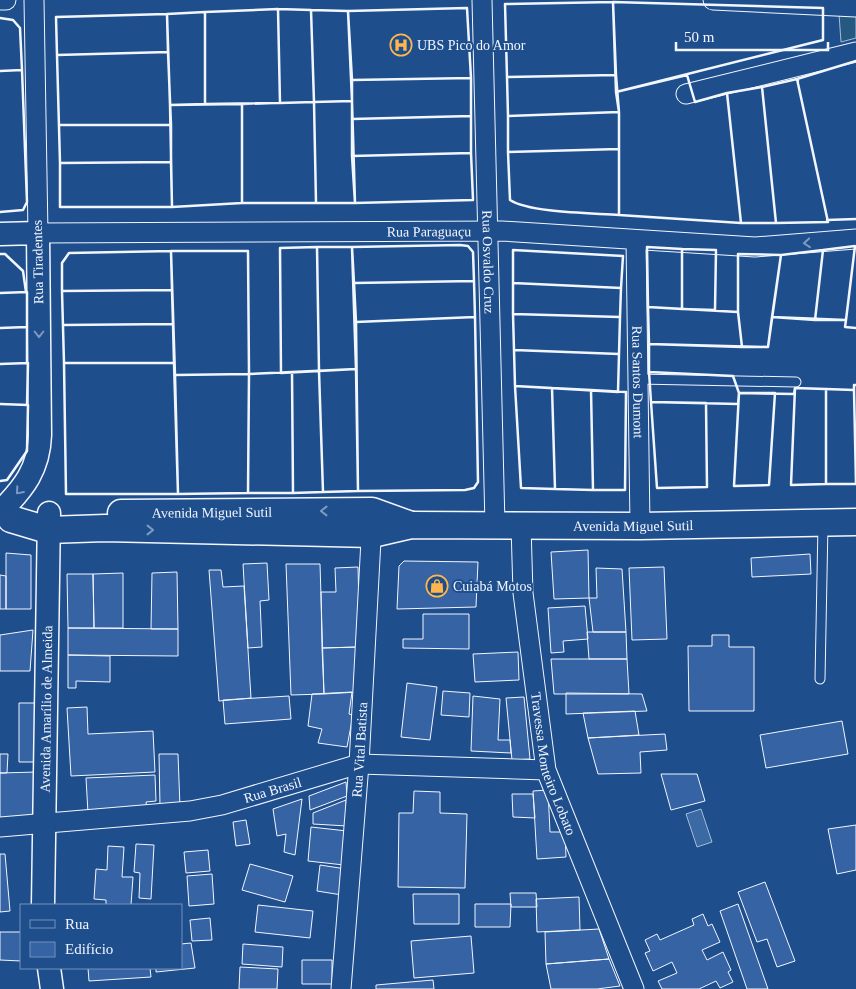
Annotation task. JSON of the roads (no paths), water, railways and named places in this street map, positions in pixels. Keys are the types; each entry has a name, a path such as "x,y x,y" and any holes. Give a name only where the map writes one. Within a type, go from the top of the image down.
{"main road":[{"name":"Avenida Miguel Sutil","path":"4,517 105,528 372,523 411,526 640,526 856,522"}],"street":[{"path":"0,0 6,0"},
{"name":"Rua Tiradentes","path":"4,517 25,485 40,453 34,0"},
{"name":"Rua Osvaldo Cruz","path":"482,0 488,231 508,526"},
{"path":"713,0 801,2 856,7"},
{"path":"686,94 856,52"},
{"name":"Rua Paraguaçu","path":"0,234 488,231 755,248 856,239"},
{"name":"Rua Santos Dumont","path":"636,240 640,526"},
{"name":"Avenida Amarílio de Almeida","path":"43,904 49,521"},
{"name":"Rua Vital Batista","path":"341,989 359,764 372,523"},
{"name":"Travessa Monteiro Lobato","path":"508,526 523,593 546,770 634,989"},
{"name":"Rua Brasil","path":"0,827 44,825 222,805 359,764 546,770"},
{"path":"49,969 52,989"}],"lane":[{"path":"638,379 796,382"},
{"path":"820,679 823,523"}],"place":[{"name":"UBS Pico do Amor","path":"401,45"},
{"name":"Cuiabá Motos","path":"437,586"}]}
